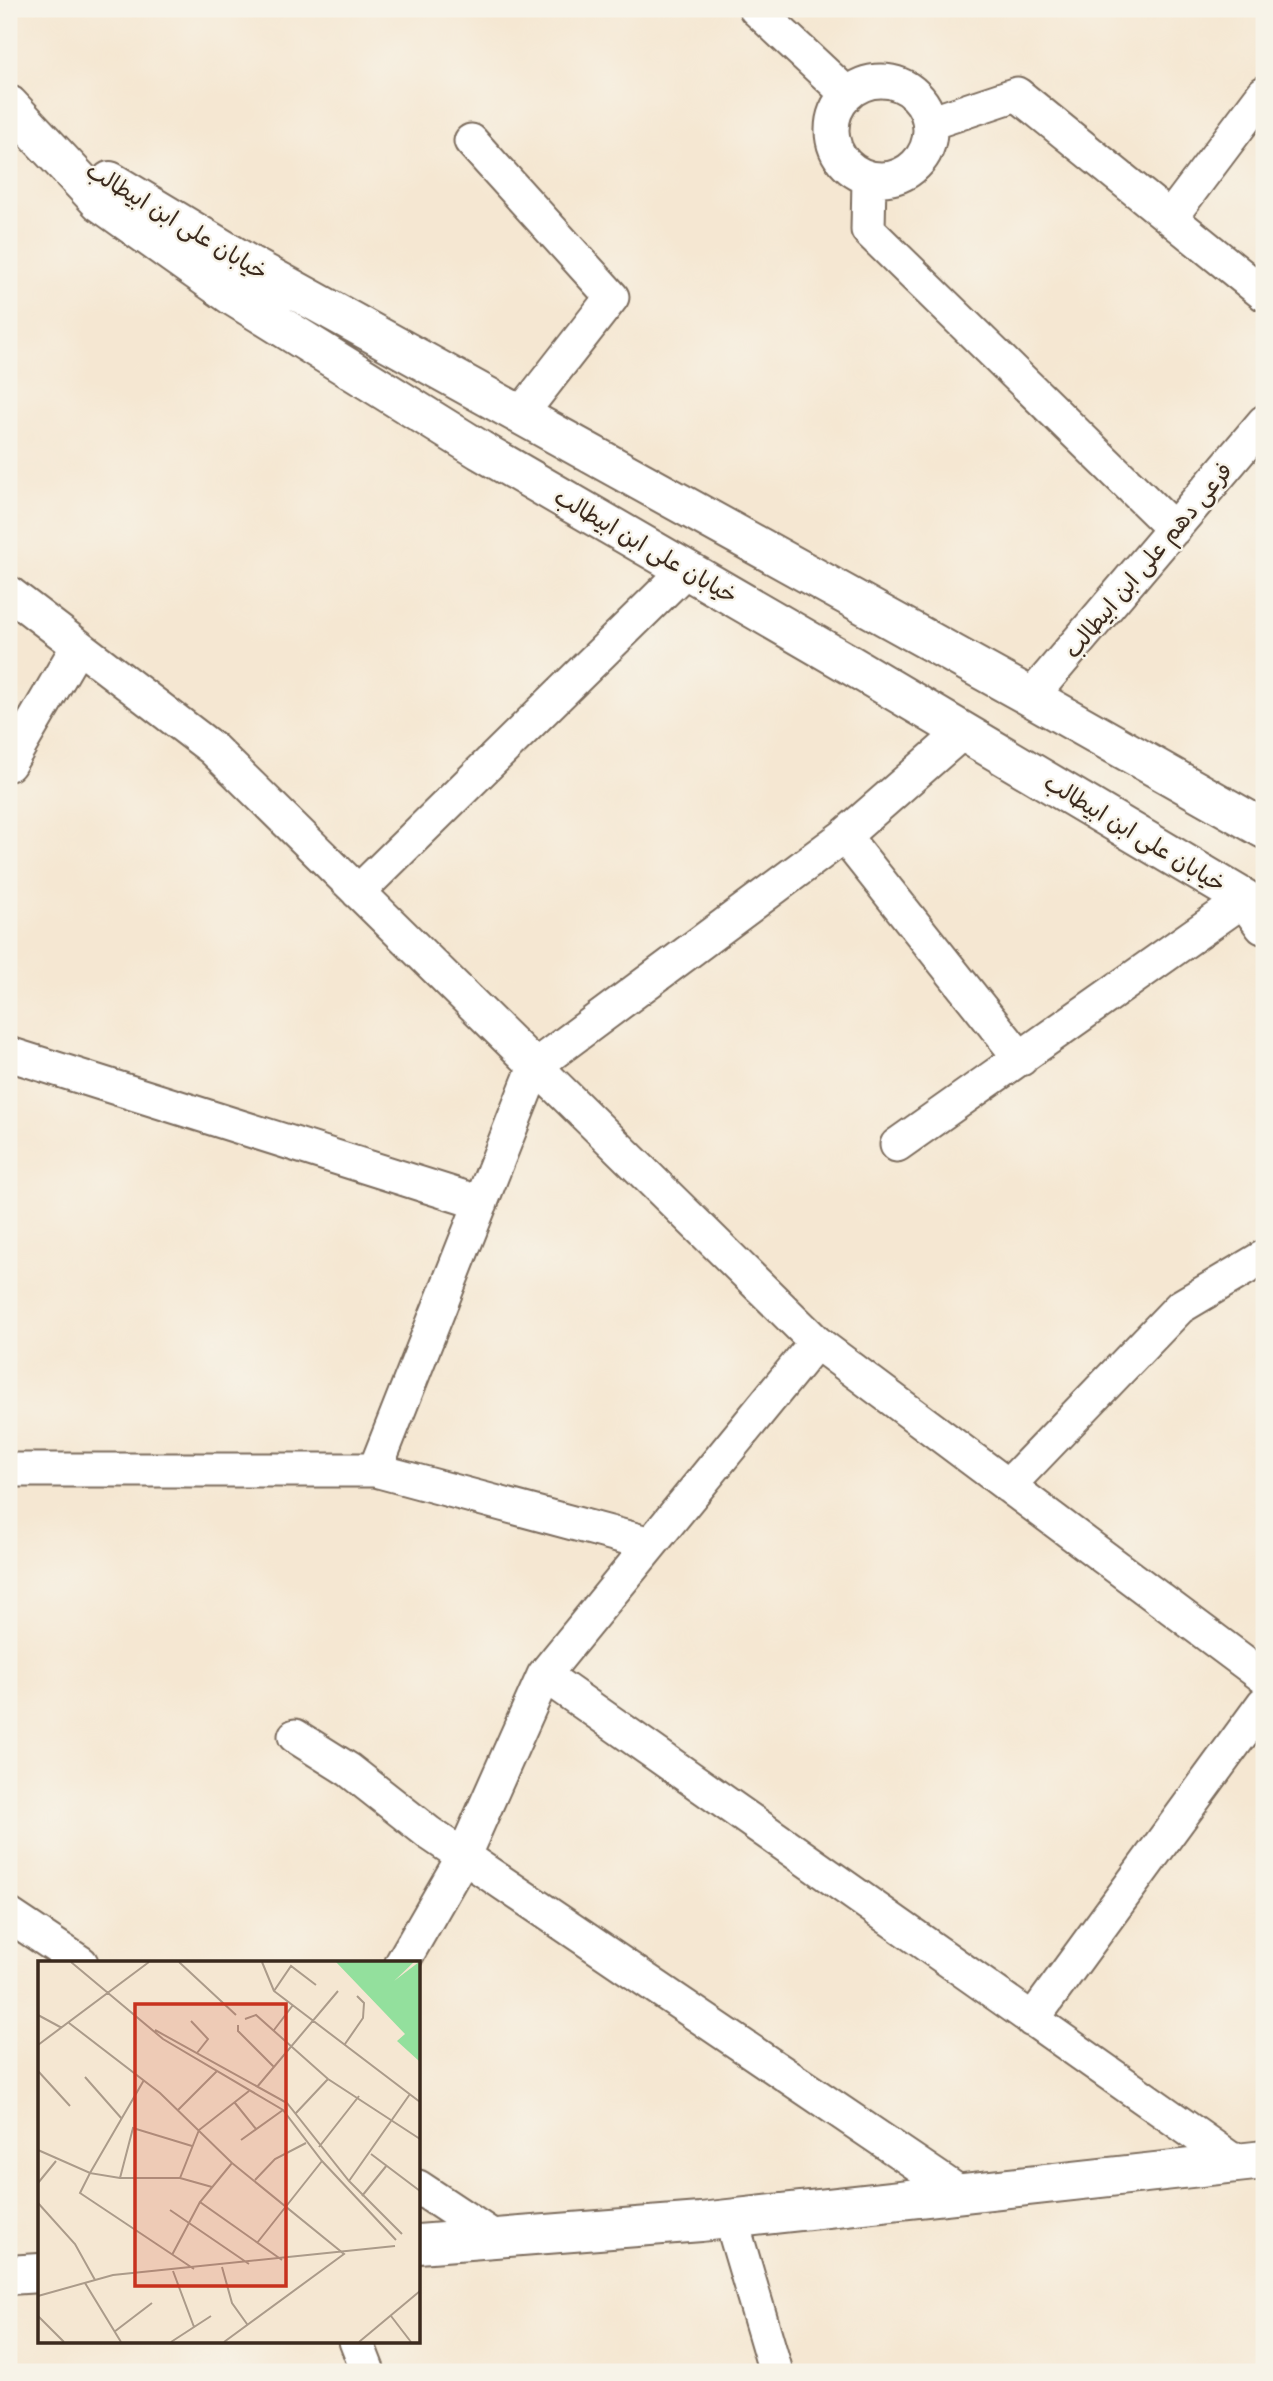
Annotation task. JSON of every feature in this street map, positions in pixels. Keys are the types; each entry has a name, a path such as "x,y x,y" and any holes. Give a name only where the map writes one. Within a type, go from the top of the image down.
{"street":[{"path":"756,9 847,94"},
{"path":"875,81 898,84 917,96 926,108 930,124 930,139 924,154 914,167 901,176 886,179 869,178 856,173 844,163 836,150 832,135 838,106 847,94 875,81"},
{"path":"1170,218 1264,93"},
{"path":"930,124 1017,94 1264,295"},
{"name":"خیابان علی ابن ابیطالب","path":"9,105 100,202 231,296 480,450 964,731 1254,912"},
{"name":"خیابان علی ابن ابیطالب","path":"44,141 251,266 1031,697 1264,829"},
{"path":"471,141 612,297 520,415"},
{"path":"869,178 868,230 1174,529"},
{"name":"فرعی دهم علی ابن ابیطالب","path":"1031,697 1264,422"},
{"path":"358,892 687,569"},
{"path":"9,593 213,749 816,1342 1264,1676"},
{"path":"849,664 889,619"},
{"path":"9,764 78,646"},
{"path":"375,1470 535,1066 844,836 964,731"},
{"path":"844,836 1021,1059"},
{"path":"897,1146 1021,1059 1254,912"},
{"path":"9,1054 481,1203"},
{"path":"1009,1486 1180,1307 1264,1257"},
{"path":"403,1961 463,1857 544,1675 816,1342"},
{"path":"9,1470 375,1470 651,1544"},
{"path":"544,1675 1032,2020 1250,2161"},
{"path":"1032,2020 1264,1703"},
{"path":"295,1736 349,1770 463,1857 960,2193"},
{"path":"9,1915 78,1961"},
{"path":"420,2244 731,2219 1250,2161"},
{"path":"420,2188 495,2238"},
{"path":"731,2219 776,2372"},
{"path":"9,2275 38,2273"},
{"path":"356,2342 368,2372"}]}
